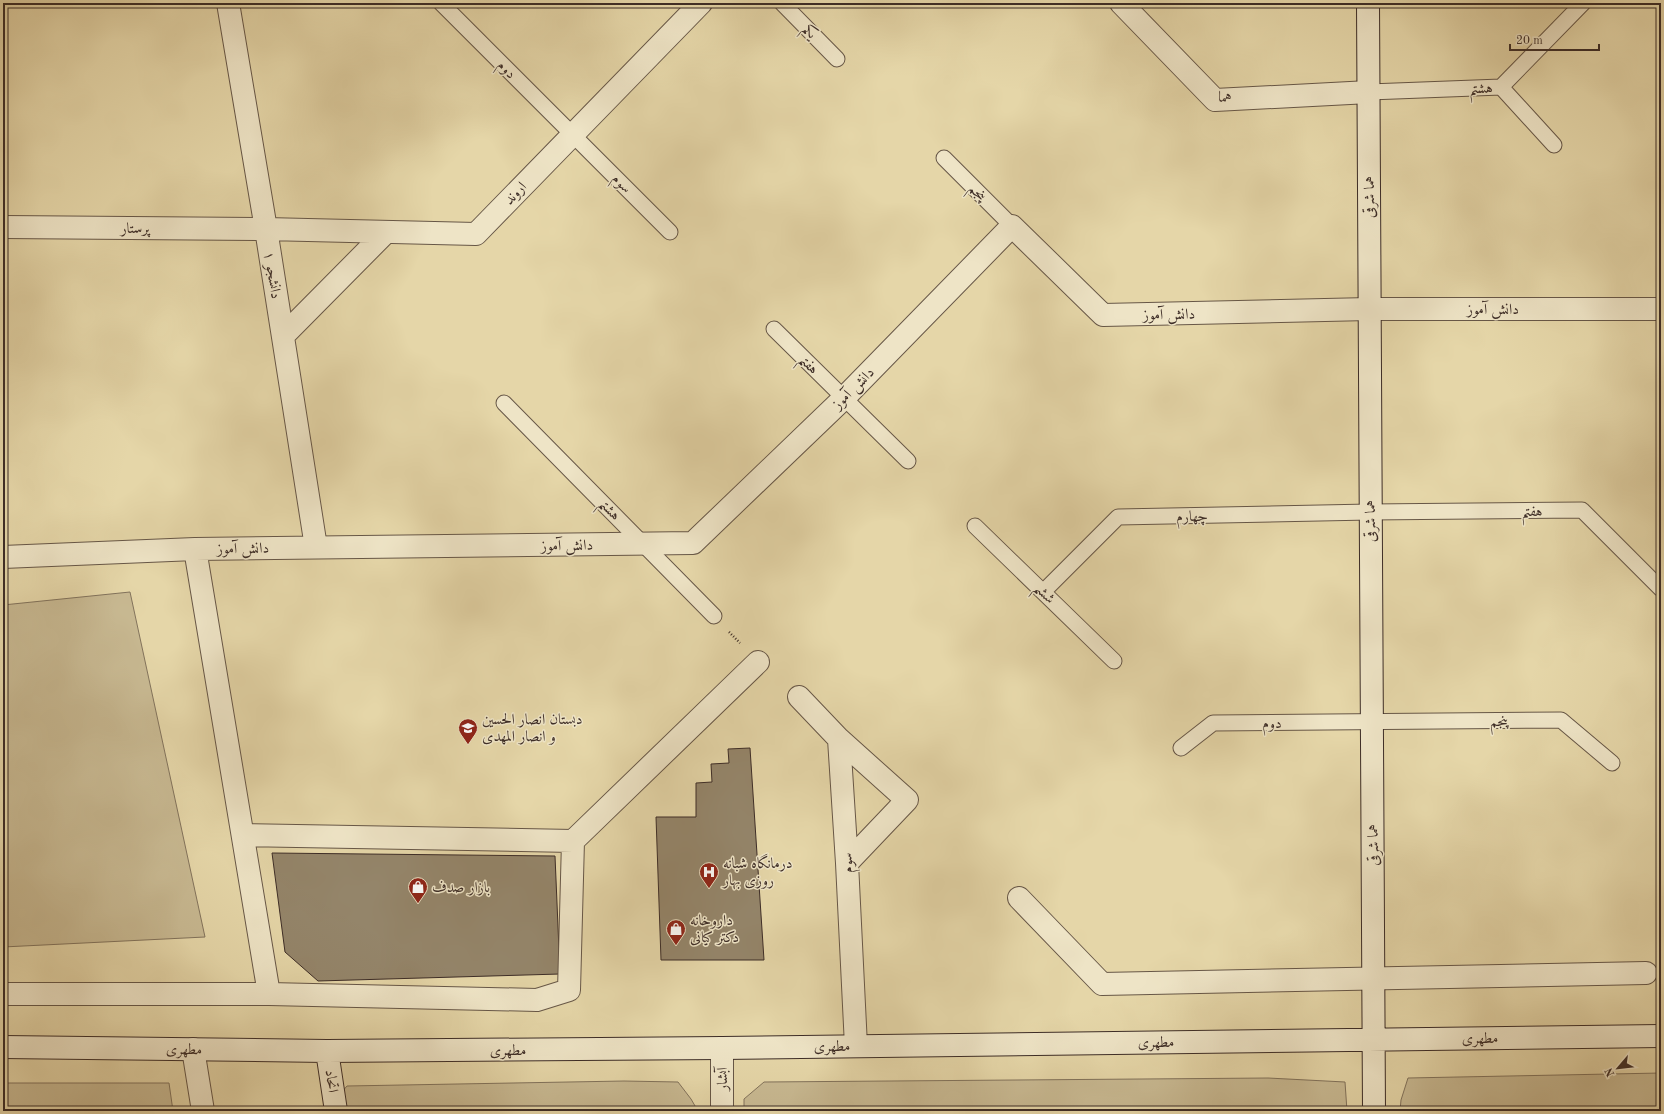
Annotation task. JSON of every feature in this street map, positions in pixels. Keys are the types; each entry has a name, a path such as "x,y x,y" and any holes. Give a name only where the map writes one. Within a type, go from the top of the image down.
{"street":[{"name":"دانشجو ۱","path":"228,3 266,229 316,548"},
{"name":"اروند","path":"266,229 476,234 701,3"},
{"name":"هما","path":"1121,3 1215,100 1369,92"},
{"name":"هما شرقی","path":"1368,3 1371,722 1375,978 1373,1039 1374,1111"},
{"name":"دانش آموز","path":"3,557 195,549 693,543 844,399 1012,226 1103,315 1369,309 1661,309"},
{"name":"پرستار","path":"3,227 266,229"},
{"path":"283,336 386,232"},
{"path":"195,549 269,994"},
{"path":"3,994 269,994 538,1000 569,990 573,841 758,662"},
{"path":"799,697 839,740 907,800 847,863"},
{"name":"سوم","path":"839,740 856,1046"},
{"path":"243,835 573,841"},
{"path":"1019,898 1102,984 1646,973"},
{"name":"مطهری","path":"3,1047 327,1051 722,1048 1661,1036"},
{"name":"آبشار","path":"722,1048 722,1111"},
{"path":"193,1049 203,1111"},
{"name":"اتحاد","path":"327,1051 336,1111"}],"lane":[{"name":"دوم","path":"441,3 573,134"},
{"name":"یکم","path":"782,3 837,59"},
{"name":"هشتم","path":"1369,92 1501,87 1583,3"},
{"path":"1501,87 1554,145"},
{"name":"سوم","path":"573,134 670,232"},
{"name":"پنجم","path":"944,158 1012,226"},
{"name":"هفتم","path":"774,329 844,399"},
{"path":"844,399 908,461"},
{"name":"هشتم","path":"504,403 714,616"},
{"name":"هفتم","path":"1370,512 1582,510 1661,589"},
{"name":"چهارم","path":"1044,591 1118,518 1370,512"},
{"name":"ششم","path":"975,526 1044,591 1114,661"},
{"name":"پنجم","path":"1371,722 1561,720 1612,763"},
{"name":"دوم","path":"1181,748 1213,723 1371,722"}],"shaded area":[{"path":"130,592 205,937 3,947 3,605"},
{"path":"1661,1073 1661,1111 1400,1111 1401,1100 1408,1078"},
{"path":"1268,1078 1345,1082 1347,1111 744,1111 744,1099 764,1082"},
{"path":"624,1081 678,1082 698,1111 342,1111 340,1094 347,1086"},
{"path":"3,1083 169,1083 173,1111 3,1111"}],"building":[{"name":"درمانگاه شبانه روزی بهار","path":"750,748 764,960 661,960 656,817 696,817 696,783 712,782 711,764 729,763 728,749"},
{"name":"بازار صدف","path":"272,853 555,856 560,974 318,981 285,952"}],"place":[{"name":"دبستان انصار الحسین و انصار المهدی","path":"468,745"},
{"name":"درمانگاه شبانه روزی بهار","path":"709,889"},
{"name":"بازار صدف","path":"418,904"},
{"name":"داروخانه دکتر کیانی","path":"676,946"}]}
